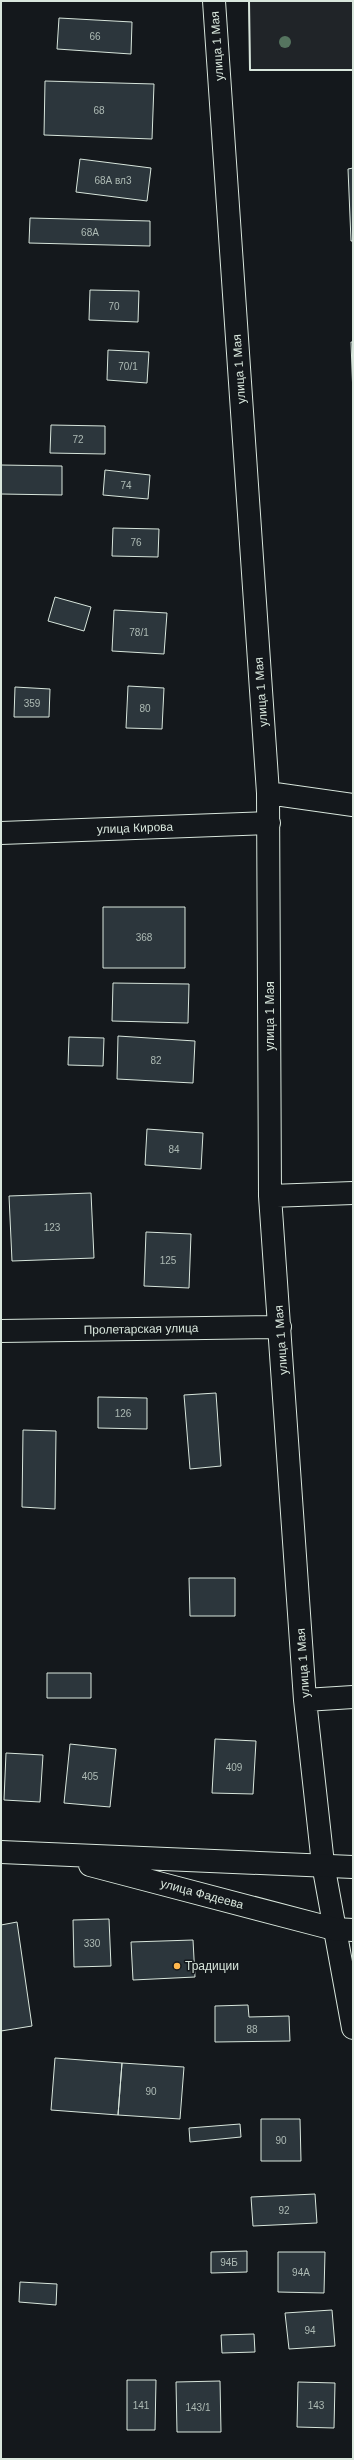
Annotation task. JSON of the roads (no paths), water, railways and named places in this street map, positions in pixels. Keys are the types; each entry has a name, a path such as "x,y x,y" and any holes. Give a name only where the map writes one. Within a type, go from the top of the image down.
{"street":[{"name":"улица 1 Мая","path":"214,1 268,793 270,1196 305,1700 323,1864 343,1929 353,2028"},
{"path":"268,793 353,805"},
{"name":"улица Кирова","path":"1,833 269,823"},
{"path":"270,1196 353,1193"},
{"name":"Пролетарская улица","path":"1,1331 280,1327"},
{"path":"305,1700 353,1697"},
{"name":"улица Фадеева","path":"1,1852 323,1864 353,1867"},
{"name":"улица Фадеева","path":"51,1855 343,1929"}],"place":[{"name":"Традиции","path":"177,1966"}]}
